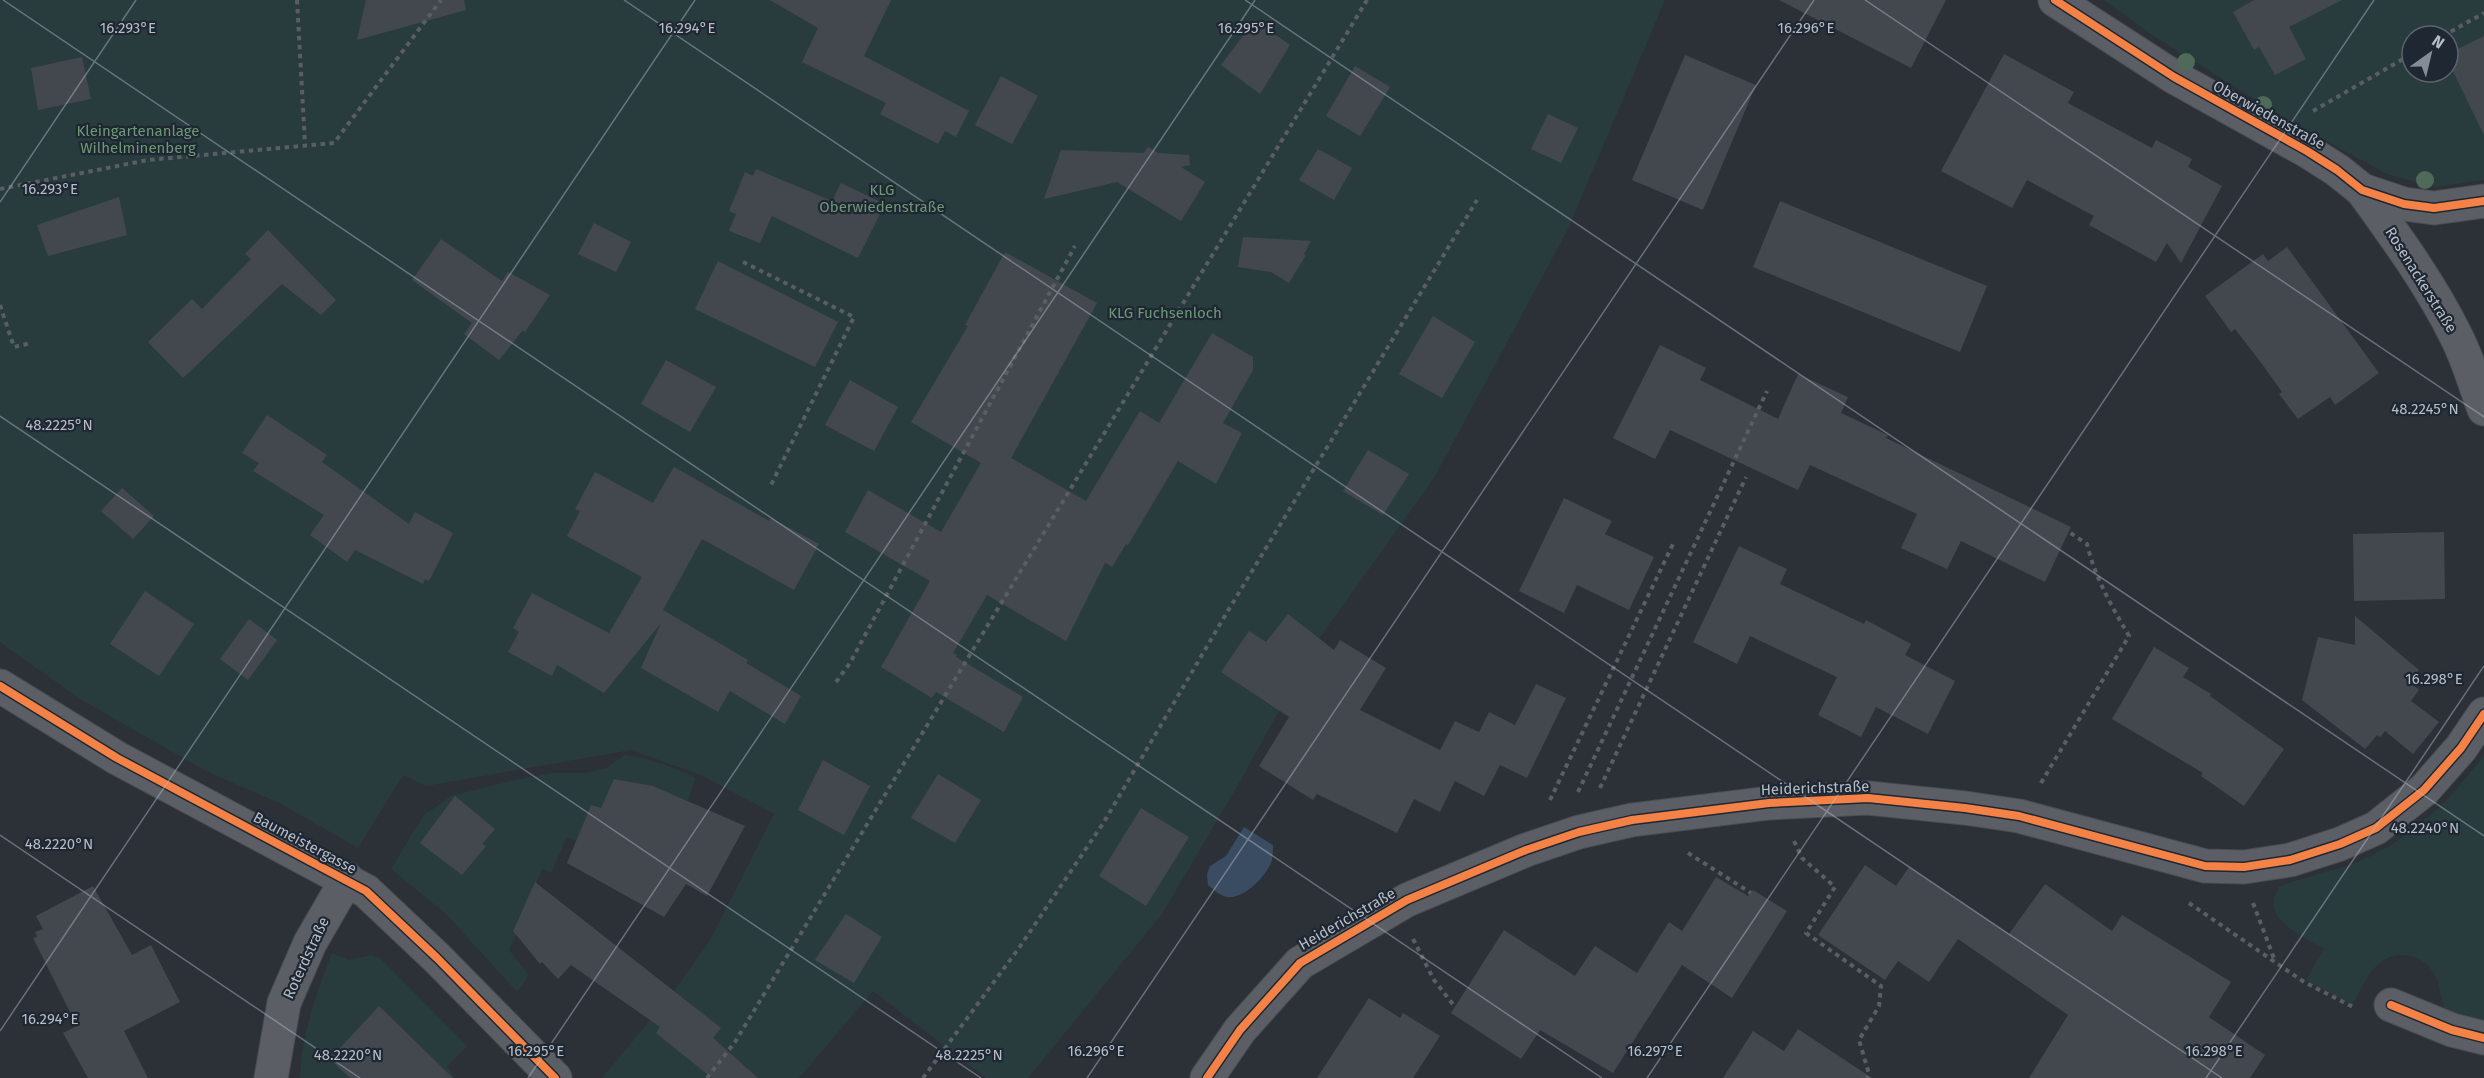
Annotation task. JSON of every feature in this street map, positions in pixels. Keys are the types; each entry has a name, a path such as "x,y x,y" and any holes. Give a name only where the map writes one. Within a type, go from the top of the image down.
{"street":[{"name":"Oberwiedenstraße","path":"2055,0 2174,77 2276,133 2337,170 2362,190 2404,204 2434,208 2484,201"},
{"name":"Rosenackerstraße","path":"2362,190 2437,301 2457,338 2484,409"},
{"name":"Baumeistergasse","path":"0,686 166,786 366,891 437,958 555,1078"},
{"name":"Heiderichstraße","path":"1207,1078 1240,1030 1300,963 1407,900 1553,841 1632,820 1769,802 1868,798 1965,808 2025,818 2205,866 2244,867 2290,860 2340,844 2376,828 2424,790 2461,748 2484,714"},
{"name":"Roterdstraße","path":"271,1078 284,1003 310,943 347,879"},
{"path":"2391,1005 2452,1030 2484,1038"}],"path":[{"path":"297,0 306,144"},
{"path":"0,189 148,160 334,143 441,0"},
{"path":"707,1078 735,1042 1367,0"},
{"path":"2460,26 2484,13"},
{"path":"2276,133 2400,61"},
{"path":"923,1078 1018,948 1104,822 1226,614 1477,200"},
{"path":"837,682 850,663 1075,246"},
{"path":"743,262 854,317 771,485"},
{"path":"0,305 14,347 31,343"},
{"path":"1553,841 1767,391"},
{"path":"1553,841 1746,477"},
{"path":"2040,784 2128,636 2104,595 2087,544 2069,532"},
{"path":"1553,841 1673,544"},
{"path":"1769,802 1785,822 1802,858 1835,887 1806,933 1881,986 1879,1005 1859,1040 1869,1074 1867,1078"},
{"path":"1687,852 1751,893"},
{"path":"2244,867 2256,914 2276,962"},
{"path":"2183,899 2304,982 2352,1008 2391,1005"},
{"path":"1410,931 1434,980 1455,1007"}],"green space":[{"path":"0,0 1665,0 1567,231 1434,478 1319,639 1239,783 1162,914 1028,1078 986,1078 873,991 799,1078 602,1078 671,995 709,942 774,814 701,775 631,750 426,786 403,775 358,848 281,804 206,771 80,699 0,642"},
{"path":"2104,0 2484,0 2484,180 2435,187 2387,174 2293,123 2155,37"},
{"path":"625,755 661,763 695,778 688,801 653,786 615,779 601,808 591,805 576,841 567,837 551,872 542,869 527,907 524,906 513,931 516,935 509,950 529,975 517,992 446,914 391,869 423,816 451,796 553,773 585,773 606,768"},
{"path":"2484,755 2484,1026 2462,1019 2446,1009 2435,975 2418,958 2402,955 2387,958 2368,977 2352,1005 2306,980 2324,949 2285,925 2278,917 2274,909 2274,899 2279,887 2350,865 2390,846 2408,834 2441,805"},
{"path":"332,953 349,960 371,955 380,958 467,1046 447,1066 455,1078 300,1078 307,1029"}],"water":[{"path":"1244,827 1273,845 1272,861 1264,874 1247,891 1234,897 1228,897 1208,885 1207,874 1210,866 1226,856"}],"building":[{"path":"366,0 464,0 466,10 357,40"},
{"path":"770,0 891,0 864,56 969,111 956,137 945,131 938,144 880,114 886,103 802,62 818,28"},
{"path":"1779,0 1946,0 1911,68"},
{"path":"2254,0 2342,0 2289,27 2306,59 2275,75 2259,47 2254,50 2233,12"},
{"path":"1255,20 1290,45 1260,94 1221,65"},
{"path":"2484,36 2484,135 2459,84 2460,48"},
{"path":"2004,54 2074,92 2068,103 2152,148 2156,140 2192,159 2188,167 2222,186 2181,263 2167,243 2156,262 2089,225 2094,216 2027,180 2012,208 1941,171"},
{"path":"1685,55 1756,85 1703,210 1632,180"},
{"path":"82,57 91,99 38,110 31,68"},
{"path":"1355,66 1390,87 1360,136 1326,116"},
{"path":"1001,76 1038,96 1012,144 975,125"},
{"path":"1548,114 1578,128 1561,163 1531,149"},
{"path":"1148,147 1158,153 1189,155 1190,165 1181,167 1205,182 1181,221 1117,182 1044,199 1061,150 1144,153"},
{"path":"1318,149 1352,168 1334,200 1299,180"},
{"path":"756,169 832,201 841,183 885,204 858,258 772,216 760,243 729,231 736,214 729,211 745,172 753,176"},
{"path":"119,197 127,235 48,256 37,225"},
{"path":"1780,201 1987,286 1960,352 1753,267"},
{"path":"594,223 631,242 616,272 578,254"},
{"path":"268,230 336,300 321,315 282,284 183,378 148,342 192,299 202,309 251,259 245,254"},
{"path":"1243,237 1311,241 1304,254 1306,255 1289,283 1271,272 1238,267"},
{"path":"441,239 502,281 508,272 550,295 525,332 523,330 499,360 464,334 472,323 412,280"},
{"path":"2287,247 2379,373 2335,405 2330,397 2298,419 2279,394 2282,392 2262,364 2235,329 2231,332 2205,296 2263,254 2268,261"},
{"path":"1005,252 1097,303 1011,458 1086,501 1140,411 1159,423 1212,333 1253,357 1253,370 1223,423 1242,433 1216,484 1178,461 1128,545 1126,544 1112,567 1105,563 1066,641 987,595 953,653 1023,697 1004,732 936,692 932,698 881,667 930,581 845,532 868,490 941,532 981,463 911,422 968,326 965,325"},
{"path":"718,261 838,322 815,367 695,309"},
{"path":"1433,316 1475,342 1442,398 1399,374"},
{"path":"1660,345 1706,368 1700,380 1778,419 1798,374 1848,397 1841,413 1888,435 1886,438 2071,527 2045,582 1961,541 1947,569 1901,548 1917,514 1810,465 1798,490 1670,430 1655,459 1613,438"},
{"path":"666,360 716,387 690,432 641,404"},
{"path":"850,380 898,407 874,451 825,425"},
{"path":"267,415 327,455 322,462 409,524 415,512 453,533 429,581 425,579 423,584 355,550 347,562 310,535 324,515 253,471 259,463 242,453"},
{"path":"1368,450 1409,474 1383,515 1343,491"},
{"path":"674,467 769,521 771,518 819,544 794,590 702,539 663,610 748,660 746,663 801,696 785,724 730,691 718,712 641,668 661,623 604,693 557,665 552,676 508,652 519,632 513,628 532,593 609,633 642,577 567,536 580,511 575,509 595,472 653,503"},
{"path":"122,488 154,516 133,539 101,511"},
{"path":"1564,498 1612,521 1605,534 1654,557 1629,610 1577,585 1564,613 1519,591"},
{"path":"2444,532 2445,599 2354,601 2353,534"},
{"path":"1739,546 1787,569 1780,584 1864,624 1866,620 1911,644 1905,655 1955,681 1928,734 1876,707 1861,737 1818,715 1837,677 1750,636 1737,664 1693,642"},
{"path":"145,591 194,624 159,676 110,644"},
{"path":"1288,614 1334,650 1340,640 1386,668 1360,710 1440,750 1455,721 1479,732 1489,712 1515,725 1536,684 1566,698 1527,778 1500,765 1484,796 1455,781 1440,812 1414,799 1397,833 1317,794 1313,800 1259,766 1289,717 1221,672 1249,631 1266,642"},
{"path":"2355,616 2419,670 2411,683 2419,690 2411,701 2439,722 2413,754 2385,731 2380,737 2377,735 2365,749 2302,700 2318,637 2355,645"},
{"path":"249,619 277,640 248,680 220,659"},
{"path":"2154,647 2189,668 2183,677 2211,694 2210,696 2284,749 2244,806 2201,776 2203,773 2112,719"},
{"path":"823,760 870,786 844,835 798,810"},
{"path":"938,774 981,800 955,843 911,818"},
{"path":"614,779 653,786 745,826 707,896 686,884 664,917 567,863 591,805 601,808"},
{"path":"455,796 495,829 482,844 486,846 462,875 420,843"},
{"path":"1141,808 1189,837 1146,906 1099,876"},
{"path":"1865,865 1896,886 1909,867 2009,934 2045,884 2112,931 2122,915 2231,982 2209,1017 2265,1055 2250,1078 2029,1078 2068,1015 1958,939 1929,982 1898,961 1885,980 1818,935"},
{"path":"1716,877 1748,896 1753,890 1787,911 1732,998 1682,965 1613,1073 1540,1030 1521,1059 1451,1013 1504,930 1575,976 1595,946 1637,973 1669,922 1682,931"},
{"path":"535,882 721,1028 713,1038 758,1078 712,1078 656,1033 660,1027 571,965 558,979 542,962 540,964 513,931"},
{"path":"93,886 132,955 151,945 180,1002 124,1031 148,1078 88,1078 63,1033 77,1026 33,938 37,937 35,932 43,929 36,916"},
{"path":"846,914 882,937 854,983 815,960"},
{"path":"1369,998 1400,1018 1403,1013 1440,1036 1413,1078 1317,1078"},
{"path":"379,1006 453,1078 350,1078 330,1059"},
{"path":"1798,1029 1872,1078 1723,1078 1753,1031 1784,1051"}],"cycle path":[{"path":"2055,0 2174,77 2307,151 2337,170 2362,190 2404,204 2434,208 2484,201"},
{"path":"0,686 117,758 366,891 437,958 555,1078"},
{"path":"1207,1078 1240,1030 1300,963 1407,900 1526,850 1579,832 1632,820 1769,803 1868,798 2019,816 2205,866 2244,867 2290,860 2340,844 2376,828 2424,790 2461,748 2484,714"},
{"path":"2391,1005 2452,1030 2484,1038"}],"park label":[{"name":"Kleingartenanlage Wilhelminenberg","path":"138,140"},
{"name":"KLG Oberwiedenstraße","path":"882,198"},
{"name":"KLG Fuchsenloch","path":"1165,313"}]}
